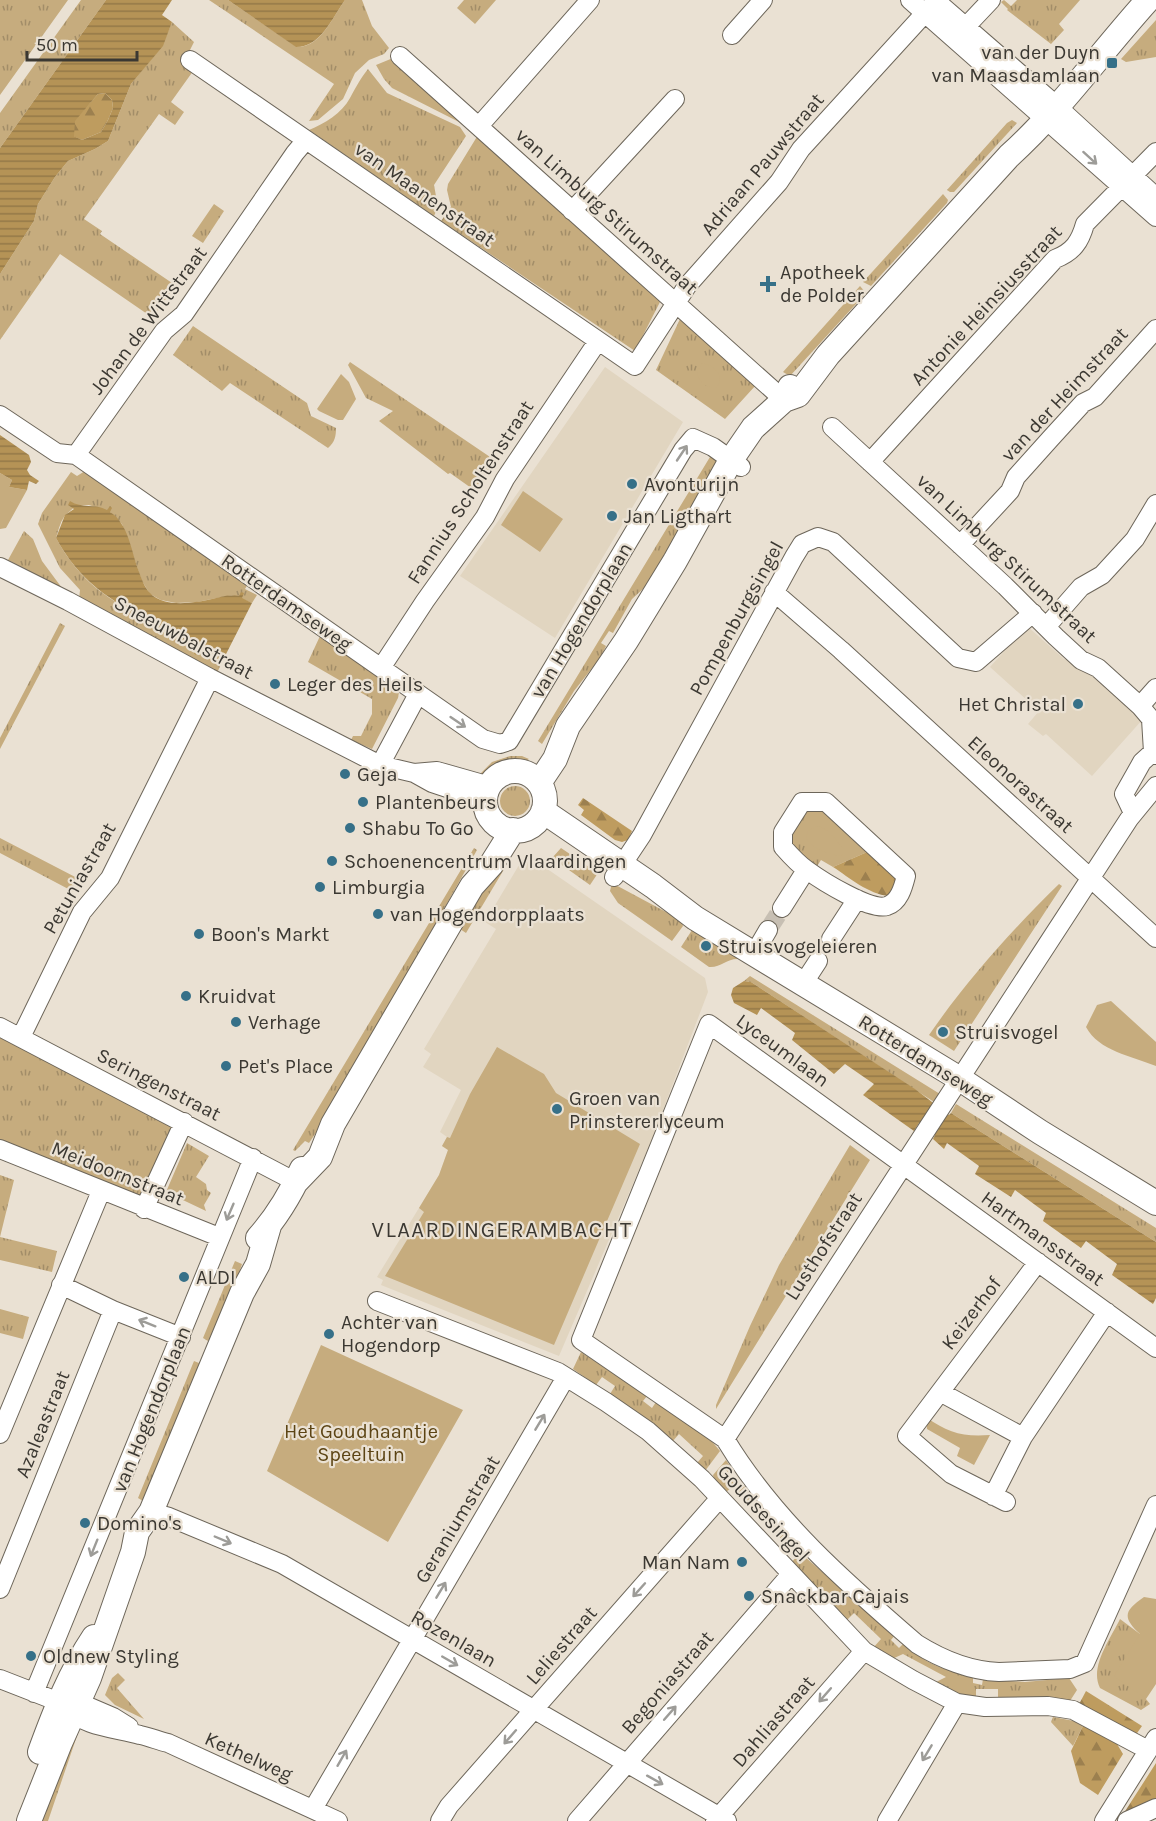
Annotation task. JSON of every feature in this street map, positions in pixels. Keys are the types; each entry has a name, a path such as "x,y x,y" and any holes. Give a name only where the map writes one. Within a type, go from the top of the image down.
{"street":[{"path":"478,126 590,0"},
{"path":"732,35 763,0"},
{"path":"910,0 932,5 960,33 1127,181 1156,217"},
{"path":"960,33 991,0"},
{"name":"Adriaan Pauwstraat","path":"635,366 687,286 779,182 801,149 932,5"},
{"path":"533,778 542,751 567,729 626,641 736,464 753,428 776,408 795,381 828,355 1008,156 1033,134 1047,109 1141,8"},
{"name":"van Limburg Stirumstraat","path":"400,56 675,302 776,408"},
{"name":"van Maanenstraat","path":"190,60 635,366"},
{"path":"572,211 675,99"},
{"name":"Johan de Wittstraat","path":"76,455 164,331 184,314 306,140"},
{"name":"Antonie Heinsiusstraat","path":"870,462 1056,259 1066,255 1080,239 1085,224 1156,152"},
{"path":"1127,181 1156,197"},
{"name":"van der Heimstraat","path":"960,545 1010,491 1016,477 1051,438 1083,403 1095,397 1156,329"},
{"name":"Fannius Scholtenstraat","path":"381,668 485,517 505,479 598,341"},
{"path":"0,415 57,453 76,455"},
{"name":"van Limburg Stirumstraat","path":"832,427 1081,660 1098,668 1140,706 1151,719 1155,754"},
{"name":"van Hogendorplaan","path":"500,744 509,741 683,450 693,438 713,447 736,464"},
{"name":"Rotterdamseweg","path":"76,455 483,739 500,744"},
{"path":"1046,627 1082,588 1102,574 1135,539 1156,504"},
{"name":"Pompenburgsingel","path":"618,871 642,835 802,544 818,537 833,542 958,658 976,662 1033,613"},
{"name":"Sneeuwbalstraat","path":"0,567 380,765 414,773 437,771 488,794"},
{"name":"Eleonorastraat","path":"774,592 841,650 1156,938"},
{"name":"Petuniastraat","path":"21,1037 82,912 110,878 210,678"},
{"path":"1140,706 1156,688"},
{"path":"380,765 418,694"},
{"path":"1133,813 1124,794 1142,762 1155,754"},
{"path":"515,771 533,778 545,800 522,822 489,813 488,794 503,773 515,771"},
{"name":"Lusthofstraat","path":"725,1438 1133,813 1156,786"},
{"path":"802,802 826,802 906,876 902,893 890,905 879,908 857,899 806,870 783,847 783,832 802,802"},
{"name":"Rotterdamseweg","path":"522,822 618,871 633,889 695,918 960,1079 1040,1132 1156,1203"},
{"name":"van Hogendorplaan","path":"70,1706 76,1663 115,1605 134,1552 137,1532 160,1514 242,1293 245,1259 249,1249 269,1226 296,1182 310,1152 333,1124 472,885 491,865 522,822"},
{"path":"782,901 806,870"},
{"path":"834,935 857,899"},
{"path":"754,954 768,930"},
{"path":"803,984 818,961"},
{"name":"Lyceumlaan","path":"581,1341 709,1024 903,1164"},
{"name":"Seringenstraat","path":"0,1027 296,1182"},
{"path":"144,1209 184,1122"},
{"name":"Meidoornstraat","path":"0,1149 219,1238"},
{"name":"van Hogendorplaan","path":"34,1693 252,1158"},
{"name":"Hartmansstraat","path":"903,1164 1156,1348"},
{"path":"0,1434 101,1191"},
{"name":"Keizerhof","path":"1038,1262 907,1436 951,1474 999,1499 1023,1437 1107,1312"},
{"path":"61,1285 113,1310 181,1337"},
{"name":"Goudsesingel","path":"377,1301 566,1377 648,1431 702,1479 864,1651 913,1680 957,1703 985,1707 1048,1706 1073,1710 1152,1744"},
{"name":"Azaleastraat","path":"2,1579 113,1310"},
{"name":"Goudsesingel","path":"581,1341 725,1438 739,1462 767,1500 796,1532 884,1616 917,1644 932,1654 953,1662 988,1671 1070,1669 1085,1663 1092,1652 1156,1506"},
{"name":"Geraniumstraat","path":"313,1809 566,1377"},
{"path":"940,1392 1023,1437"},
{"name":"Leliestraat","path":"440,1821 449,1806 719,1499"},
{"name":"Rozenlaan","path":"160,1514 282,1564 720,1820"},
{"name":"Begoniastraat","path":"577,1821 791,1574"},
{"name":"Dahliastraat","path":"720,1820 864,1651"},
{"name":"Kethelweg","path":"0,1679 70,1706 101,1727 168,1743 338,1821"},
{"path":"887,1821 957,1703"},
{"path":"16,1821 70,1706"},
{"path":"29,1821 70,1706"},
{"path":"1104,1821 1152,1744"},
{"path":"1127,1821 1156,1808"}],"shaded area":[{"path":"106,0 172,0 162,15 172,22 163,46 131,84 108,141 68,161 55,177 38,204 34,221 0,274 0,148","holes":["105,93 112,100 113,108 101,132 82,140 74,136 75,121 98,94"]},
{"path":"228,0 345,0 319,37 305,46 296,47"},
{"path":"605,367 683,422 555,638 460,576"},
{"path":"0,435 29,455 31,462 27,470 39,481 36,484 29,481 27,490 9,487 12,480 0,473"},
{"path":"70,501 107,510 110,506 112,508 110,512 125,530 144,585 156,598 171,603 188,603 239,596 241,592 244,593 242,598 252,603 223,660 210,653 198,651 196,655 193,653 196,649 183,636 123,606 97,588 75,567 56,538 65,515 74,509 68,505"},
{"name":"Het Christal","path":"1027,626 1064,659 1087,667 1143,719 1092,776 1046,734 1043,736 1028,724 1039,711 990,667"},
{"name":"Groen van Prinstererlyceum","path":"530,857 705,978 708,992 648,1149 559,1356 381,1285 383,1280 377,1277 439,1175 448,1150 442,1146 447,1137 440,1132 461,1090 423,1067 431,1054 424,1049 496,929 485,922 522,860"},
{"path":"744,981 751,982 915,1089 949,1115 951,1113 1156,1242 1156,1298 1153,1304 1112,1275 1117,1264 1086,1241 1081,1248 1043,1221 1046,1213 1015,1190 1011,1197 975,1174 979,1166 947,1143 944,1149 933,1139 935,1135 919,1123 914,1131 863,1095 874,1084 845,1064 834,1074 792,1040 795,1033 761,1008 757,1015 734,1003 731,995 733,988"}],"green space":[{"path":"0,0 68,0 0,95"},
{"path":"81,0 106,0 0,148 0,113"},
{"path":"209,0 228,0 297,47 305,46 319,37 345,0 362,0 372,26 389,48 384,54 369,60 355,73 343,99 318,120 309,121 334,84"},
{"path":"464,0 496,0 475,24 457,8"},
{"path":"1004,0 1011,6 1017,0 1080,0 1059,24 1064,30 1051,44 1007,10 1001,2"},
{"path":"1156,20 1156,57 1126,62 1121,59"},
{"path":"172,22 194,42 186,58 196,67 171,102 184,112 175,125 159,114 84,219 102,231 100,234 175,285 153,318 60,254 0,340 0,274 34,221 38,204 55,177 68,161 108,141 131,84 162,46"},
{"path":"393,58 463,124 392,88 376,65"},
{"path":"368,69 387,93 460,127 466,136 434,185 438,207 434,216 309,130 326,121 347,103"},
{"path":"105,93 112,100 113,108 101,132 82,140 73,136 74,121 98,94"},
{"path":"1012,120 1017,123 954,192 947,190 1007,123"},
{"path":"478,135 660,302 635,351 441,221 451,207 448,184"},
{"path":"943,194 948,200 947,203 871,286 863,282"},
{"path":"214,204 224,211 203,243 192,236"},
{"path":"860,286 866,293 790,376 783,372"},
{"path":"680,319 756,385 725,419 656,370"},
{"path":"193,326 307,403 311,416 336,428 335,439 330,446 328,448 230,383 222,391 173,355"},
{"path":"350,362 496,461 474,490 450,473 448,474 379,421 393,411 366,398 348,365"},
{"path":"702,363 717,371 720,378 717,387 706,386 699,379 697,372"},
{"path":"341,374 349,382 356,399 343,420 338,420 317,409"},
{"path":"713,452 720,458 656,577 632,599 613,633 609,631 601,643 606,646 600,658 574,691 542,744 538,741"},
{"path":"85,471 249,582 245,589 257,595 252,603 232,595 197,602 176,603 161,600 150,594 142,581 122,524 110,512 110,507 107,511 89,505 76,505 64,517 59,527 56,538 65,553 75,567 97,589 123,606 183,636 196,649 193,653 198,651 210,653 223,660 217,673 79,599 80,590 60,568 38,524 42,513 71,472 77,476"},
{"path":"0,473 12,480 9,487 27,490 6,528 0,529"},
{"path":"523,491 563,519 540,552 501,525"},
{"path":"24,531 33,539 42,561 62,588 8,560"},
{"path":"60,623 65,626 0,749 0,738"},
{"path":"320,636 399,692 372,749 351,740 353,736 361,736 372,714 372,699 308,662"},
{"path":"510,756 522,756 529,759 481,776 480,774 492,762"},
{"path":"515,786 526,790 530,801 526,812 515,816 504,812 500,801 504,790"},
{"path":"583,798 632,831 628,840 622,842 615,840 581,815 584,810 578,805"},
{"path":"821,809 874,849 833,867 821,860 814,871 802,862 788,838 798,814"},
{"path":"817,826 829,832 844,850 841,856 821,851 809,842 806,838 808,831"},
{"path":"0,838 81,880 74,892 0,853"},
{"path":"474,848 477,850 328,1115 309,1143 305,1141 295,1151 293,1150"},
{"path":"561,848 598,873 590,885 552,858"},
{"path":"874,849 898,881 889,896 867,889 833,867"},
{"path":"499,862 506,866 466,933 460,929"},
{"path":"612,883 681,920 683,926 672,941 618,903 610,891"},
{"path":"1059,884 1062,886 954,1051 929,1035 990,956"},
{"path":"692,930 739,959 709,967 681,947"},
{"path":"750,976 940,1094 934,1102 751,982 744,981"},
{"path":"1111,1001 1156,1042 1156,1066 1107,1047 1099,1042 1086,1027 1097,1005"},
{"path":"0,1035 176,1128 140,1197 0,1141"},
{"path":"497,1047 544,1074 556,1093 640,1144 554,1345 385,1276 424,1212 419,1208 439,1175 448,1150 442,1146 447,1137 450,1138 470,1094"},
{"path":"956,1104 1156,1228 1156,1242 951,1113"},
{"path":"187,1143 209,1156 196,1177 206,1184 207,1190 211,1193 204,1205 206,1211 166,1192"},
{"path":"850,1145 870,1160 716,1409 750,1326 779,1265"},
{"path":"0,1175 14,1180 0,1237"},
{"path":"0,1237 57,1251 52,1272 0,1260"},
{"path":"235,1261 242,1264 226,1312 208,1341 203,1338"},
{"path":"0,1309 29,1317 23,1339 0,1333"},
{"name":"Het Goudhaantje Speeltuin","path":"321,1345 463,1410 388,1542 267,1471"},
{"path":"581,1352 647,1396 643,1401 652,1408 656,1402 710,1439 720,1451 705,1471 697,1463 703,1456 679,1434 672,1442 610,1394 615,1386 602,1377 596,1385 573,1369"},
{"path":"194,1361 199,1363 197,1386 143,1501 138,1498"},
{"path":"926,1417 956,1433 990,1435 974,1465 957,1456 960,1448 927,1429"},
{"path":"726,1460 734,1472 729,1475 738,1489 744,1486 759,1508 805,1557 895,1635 891,1640 899,1648 903,1644 928,1661 944,1669 973,1677 973,1683 982,1685 983,1679 1025,1682 1069,1678 1077,1690 1068,1704 998,1701 998,1689 976,1689 976,1700 956,1695 934,1683 946,1677 903,1654 890,1660 873,1648 881,1639 854,1613 846,1621 791,1563 797,1556 732,1487 725,1493 715,1482 713,1475"},
{"path":"1144,1597 1156,1599 1156,1684 1146,1699 1114,1676 1140,1634 1128,1619 1129,1610"},
{"path":"1120,1619 1140,1634 1146,1699 1150,1704 1141,1710 1100,1688 1097,1680 1099,1662"},
{"path":"118,1673 125,1680 117,1688 144,1719 115,1705 105,1695 112,1678"},
{"path":"1086,1691 1142,1726 1135,1736 1077,1708"},
{"path":"1053,1717 1074,1721 1083,1726 1073,1746 1051,1722"},
{"path":"1083,1726 1117,1744 1123,1754 1098,1795 1080,1783 1071,1751"},
{"path":"79,1730 48,1821 36,1821 76,1731"},
{"path":"1156,1763 1156,1806 1122,1816"}],"tunnel":[{"path":"768,930 782,908"}],"place":[{"name":"van der Duyn van Maasdamlaan","path":"1112,63"},
{"name":"Apotheek de Polder","path":"768,284"},
{"name":"Avonturijn","path":"632,484"},
{"name":"Jan Ligthart","path":"612,516"},
{"name":"Leger des Heils","path":"275,684"},
{"name":"Het Christal","path":"1078,704"},
{"name":"Geja","path":"345,774"},
{"name":"Plantenbeurs","path":"363,802"},
{"name":"Shabu To Go","path":"350,828"},
{"name":"Schoenencentrum Vlaardingen","path":"332,861"},
{"name":"Limburgia","path":"320,887"},
{"name":"van Hogendorpplaats","path":"378,914"},
{"name":"Boon's Markt","path":"199,934"},
{"name":"Struisvogeleieren","path":"706,946"},
{"name":"Kruidvat","path":"186,996"},
{"name":"Verhage","path":"236,1022"},
{"name":"Struisvogel","path":"943,1032"},
{"name":"Pet's Place","path":"226,1066"},
{"name":"Groen van Prinstererlyceum","path":"557,1109"},
{"name":"ALDI","path":"184,1277"},
{"name":"Achter van Hogendorp","path":"329,1334"},
{"name":"Domino's","path":"85,1523"},
{"name":"Man Nam","path":"742,1562"},
{"name":"Snackbar Cajais","path":"749,1596"},
{"name":"Oldnew Styling","path":"31,1656"}],"district":[{"name":"VLAARDINGERAMBACHT","path":"502,1229"}]}
